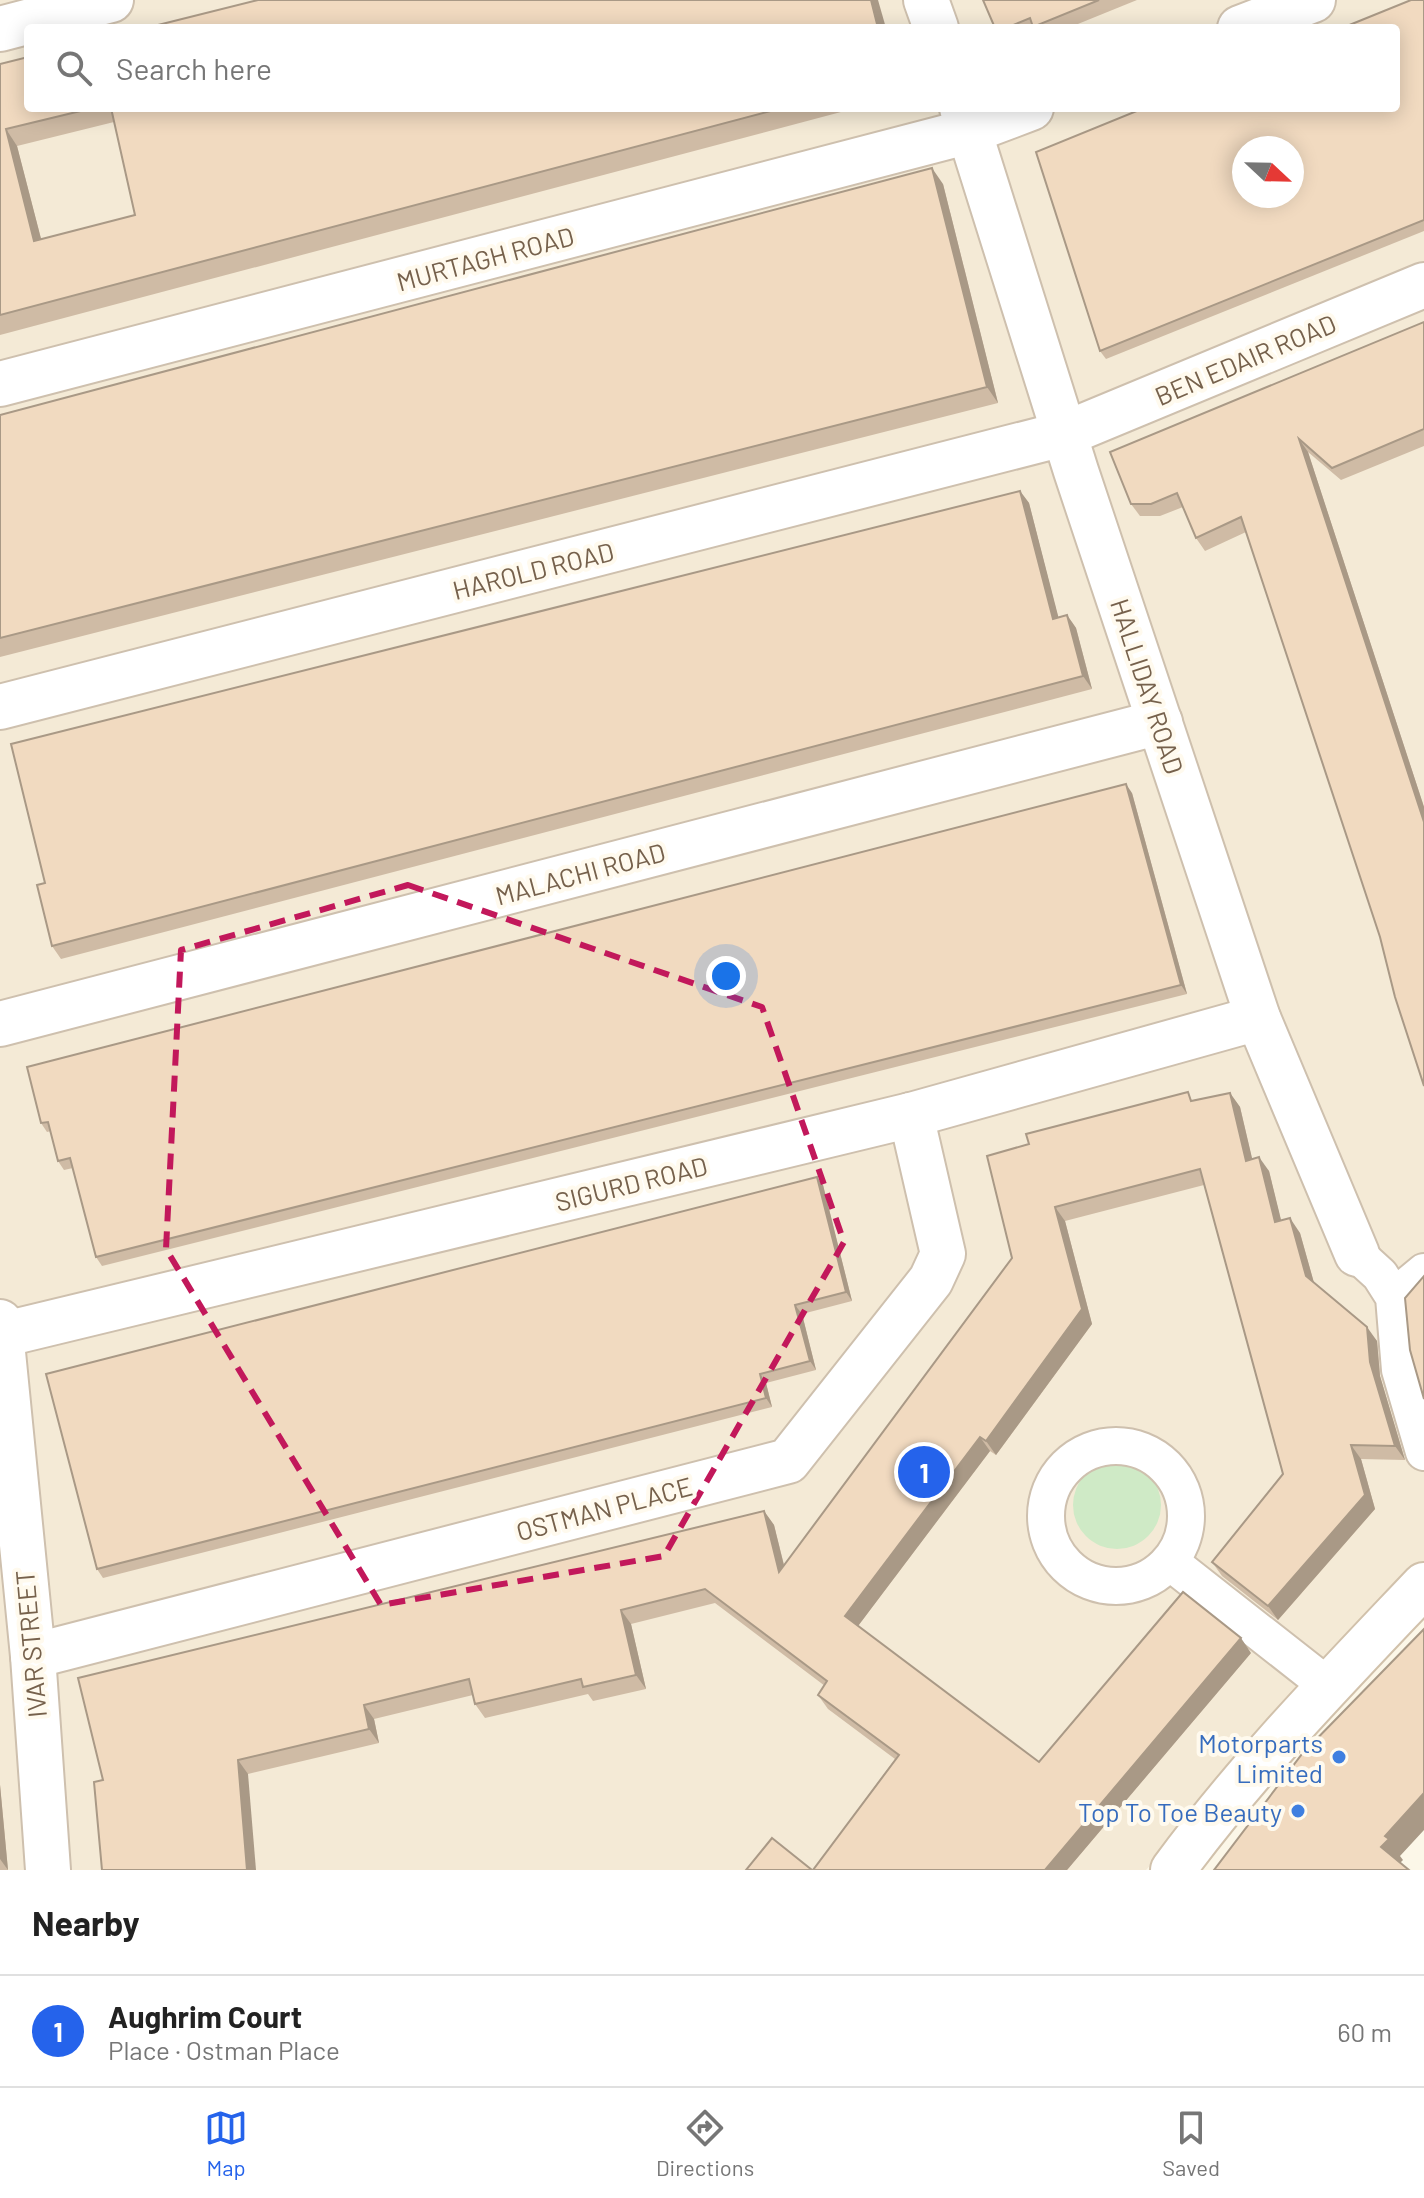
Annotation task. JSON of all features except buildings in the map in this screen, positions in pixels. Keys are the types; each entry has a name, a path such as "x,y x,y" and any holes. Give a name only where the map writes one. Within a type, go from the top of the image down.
{"street":[{"path":"0,29 111,0"},
{"path":"926,0 935,24"},
{"path":"1250,24 1313,0"},
{"name":"MURTAGH ROAD","path":"0,384 966,120 1009,112"},
{"name":"HALLIDAY ROAD","path":"966,120 1067,433 1076,471 1258,1018 1357,1254"},
{"name":"BEN EDAIR ROAD","path":"1067,433 1424,285"},
{"name":"HAROLD ROAD","path":"0,707 1067,433"},
{"name":"MALACHI ROAD","path":"0,1024 1160,722"},
{"name":"SIGURD ROAD","path":"1,1335 911,1115 1258,1018"},
{"name":"OSTMAN PLACE","path":"33,1656 788,1461 931,1280 943,1254 911,1115"},
{"name":"IVAR STREET","path":"0,1322 33,1656 48,1870"},
{"path":"1173,1870 1212,1817 1328,1686 1424,1585"}],"lane":[{"path":"1357,1254 1380,1275 1394,1297 1400,1370 1424,1452"},
{"path":"1394,1297 1424,1272"},
{"path":"1170,1562 1328,1686"}],"highlighted area":[{"path":"408,885 762,1007 844,1242 664,1556 381,1605 166,1249 181,950"}],"shaded area":[{"path":"0,0 1424,0 1424,1563 1146,1870 0,1870"}],"green space":[{"path":"1117,1461 1142,1468 1154,1480 1161,1505 1154,1530 1142,1542 1117,1549 1092,1542 1080,1530 1073,1505 1080,1480 1092,1468"}],"place":[{"name":"Aughrim Court","path":"924,1472"},
{"name":"Motorparts Limited","path":"1339,1757"},
{"name":"Top To Toe Beauty","path":"1298,1811"}]}
